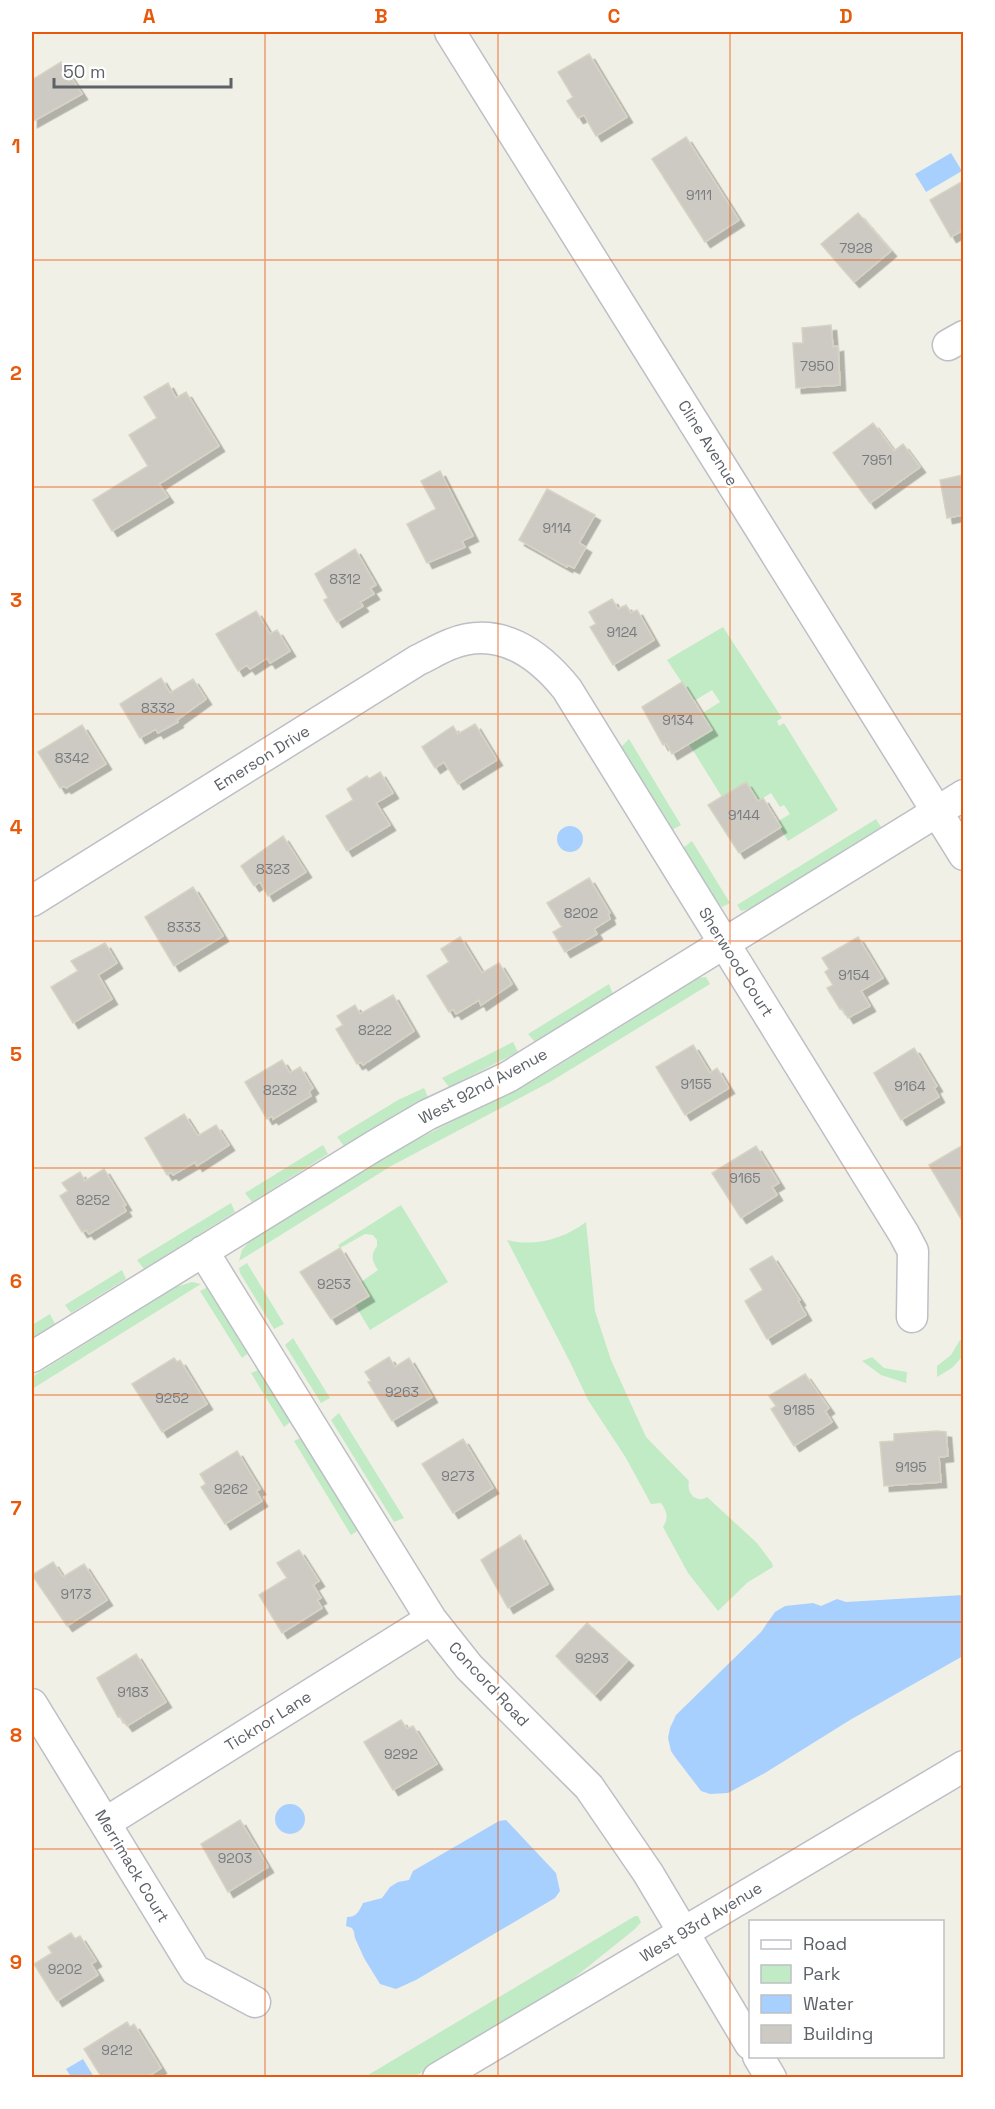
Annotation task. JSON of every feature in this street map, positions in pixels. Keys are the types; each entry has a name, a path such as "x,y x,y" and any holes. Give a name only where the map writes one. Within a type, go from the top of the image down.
{"street":[{"name":"Cline Avenue","path":"450,32 963,855"},
{"name":"Emerson Drive","path":"32,901 418,660 452,643 478,637 501,639"},
{"name":"Sherwood Court","path":"501,639 528,652 550,668 567,689 913,1251 912,1317"},
{"name":"West 92nd Avenue","path":"32,1357 427,1115 507,1077 963,795"},
{"name":"Concord Road","path":"203,1251 431,1619 469,1667 589,1786 648,1873 749,2042"},
{"name":"Ticknor Lane","path":"105,1822 431,1619"},
{"name":"Merrimack Court","path":"32,1704 195,1970 255,2002"},
{"name":"West 93rd Avenue","path":"438,2078 963,1766"},
{"path":"759,2058 771,2078"}],"green space":[{"path":"723,627 782,718 777,721 779,726 784,723 838,810 788,841 777,822 790,814 784,805 780,807 771,793 758,801 746,782 722,797 689,744 711,730 701,714 720,702 712,690 694,701 667,660"},
{"path":"629,739 681,825 672,830 621,747"},
{"path":"876,819 881,827 750,909 741,911 737,905"},
{"path":"692,841 730,903 722,907 705,887 683,848"},
{"path":"706,977 710,984 550,1082 391,1166 239,1261 242,1250 249,1242 397,1150 546,1073 699,978"},
{"path":"609,984 613,994 535,1042 528,1034"},
{"path":"513,1042 518,1052 449,1087 442,1078"},
{"path":"424,1088 428,1097 344,1146 337,1137 398,1100"},
{"path":"323,1145 328,1154 252,1202 245,1193"},
{"path":"231,1203 235,1212 144,1269 137,1260"},
{"path":"401,1205 448,1282 370,1330 355,1305 369,1296 361,1282 378,1270 373,1258 377,1240 373,1235 365,1234 340,1248 338,1245"},
{"path":"586,1222 595,1311 611,1360 646,1437 689,1481 689,1490 693,1496 699,1499 707,1497 757,1543 772,1563 773,1567 748,1582 718,1611 688,1573 663,1527 667,1518 663,1506 661,1503 651,1504 626,1458 588,1400 507,1240 528,1243 548,1240 568,1233"},
{"path":"247,1263 284,1324 274,1329 240,1273 239,1268"},
{"path":"122,1270 126,1279 71,1313 65,1305"},
{"path":"192,1282 201,1284 32,1389 32,1377 176,1287"},
{"path":"208,1287 250,1352 242,1358 200,1291"},
{"path":"50,1314 55,1324 32,1338 32,1325"},
{"path":"293,1338 330,1398 321,1403 285,1345"},
{"path":"960,1340 963,1342 963,1356 952,1368 937,1377 937,1366 951,1355"},
{"path":"872,1357 884,1368 907,1372 906,1383 881,1375 862,1361"},
{"path":"261,1369 293,1420 284,1427 251,1373"},
{"path":"339,1413 404,1518 394,1522 331,1420"},
{"path":"303,1437 360,1529 351,1535 294,1441"},
{"path":"638,1916 641,1922 635,1929 554,1994 414,2077 363,2078"}],"water":[{"path":"951,153 962,171 926,192 915,174"},
{"path":"570,826 579,830 583,839 579,848 570,852 561,848 557,839 561,830"},
{"path":"963,1595 963,1656 728,1793 710,1794 701,1791 671,1751 668,1738 676,1715 761,1632 775,1612 785,1606 813,1603 821,1606 837,1599 846,1602"},
{"path":"290,1804 300,1809 305,1819 300,1829 290,1834 280,1829 275,1819 280,1809"},
{"path":"506,1820 556,1873 560,1891 555,1898 416,1980 396,1989 380,1984 364,1958 352,1928 346,1926 347,1917 355,1915 363,1903 382,1898 390,1887 398,1882 409,1880 413,1871 499,1821"},
{"path":"83,2059 94,2077 71,2077 66,2069"}],"building":[{"path":"589,54 627,117 596,136 584,115 578,118 567,101 573,97 558,72"},
{"path":"61,62 82,94 32,122 32,80"},
{"path":"686,137 739,220 705,242 652,159"},
{"path":"963,181 963,230 951,237 930,200"},
{"path":"858,213 891,251 854,282 821,244"},
{"path":"831,325 833,347 838,346 840,385 796,388 793,343 803,343 802,328"},
{"path":"168,383 176,398 186,392 219,446 159,484 168,497 112,531 93,500 148,466 129,435 157,418 144,397"},
{"path":"873,423 894,451 903,444 920,467 870,503 833,453"},
{"path":"440,471 473,536 462,541 465,547 427,563 407,524 436,509 421,481"},
{"path":"963,475 963,515 947,518 940,480"},
{"path":"547,489 595,515 579,543 586,547 574,568 568,565 567,567 519,540"},
{"path":"355,549 376,585 370,588 374,594 360,602 363,606 337,622 324,600 328,598 315,574"},
{"path":"612,599 618,609 626,605 631,613 637,610 654,640 613,665 590,627 596,624 589,612"},
{"path":"256,611 270,634 277,630 290,651 270,663 267,658 250,669 247,665 238,671 216,634"},
{"path":"161,678 170,693 193,679 206,699 177,720 178,722 158,733 156,729 140,738 120,704"},
{"path":"682,682 712,730 672,754 666,743 663,745 642,707"},
{"path":"475,724 497,760 458,784 444,762 435,768 422,747 453,726 458,734"},
{"path":"82,725 106,764 66,788 64,786 60,788 38,752"},
{"path":"380,772 393,793 376,803 390,825 347,851 326,816 353,800 347,789 367,776 369,779"},
{"path":"746,782 758,801 763,798 781,827 739,853 708,805"},
{"path":"283,836 306,872 268,896 260,882 254,886 241,866"},
{"path":"589,878 610,913 608,914 610,919 594,929 597,934 565,952 553,932 562,927 547,903"},
{"path":"193,887 223,936 174,966 145,917"},
{"path":"460,937 482,973 499,963 512,984 481,1005 479,1000 456,1014 453,1009 449,1012 427,976 449,962 441,949"},
{"path":"858,937 883,978 861,991 870,1006 848,1018 827,988 833,985 825,972 829,969 822,958"},
{"path":"105,943 117,963 98,975 112,999 73,1023 51,987 78,971 71,961"},
{"path":"393,995 414,1031 363,1065 361,1062 357,1064 336,1029 343,1025 337,1016 355,1005 360,1014"},
{"path":"693,1045 710,1073 717,1068 729,1088 685,1115 656,1067"},
{"path":"914,1048 937,1086 934,1088 939,1097 901,1120 874,1073"},
{"path":"282,1060 290,1073 300,1067 313,1088 309,1091 311,1096 273,1119 272,1116 267,1119 245,1082"},
{"path":"184,1114 198,1136 216,1125 229,1145 197,1166 195,1162 173,1175 171,1172 167,1175 145,1138"},
{"path":"963,1145 963,1222 929,1165"},
{"path":"756,1146 779,1183 772,1187 777,1195 741,1218 712,1173"},
{"path":"104,1169 126,1205 123,1206 126,1211 89,1234 86,1230 82,1232 60,1196 68,1191 62,1183 80,1172 85,1181"},
{"path":"340,1248 369,1296 331,1319 300,1272"},
{"path":"772,1256 800,1300 798,1301 806,1315 767,1339 745,1301 763,1290 750,1269"},
{"path":"389,1357 395,1367 409,1358 432,1397 392,1421 368,1382 371,1381 365,1372"},
{"path":"174,1358 177,1362 180,1360 207,1404 162,1432 132,1384"},
{"path":"805,1374 829,1408 825,1411 832,1422 794,1446 771,1409 776,1406 769,1396"},
{"path":"946,1432 948,1456 939,1457 941,1482 884,1486 880,1442 894,1441 894,1434"},
{"path":"463,1439 493,1488 453,1513 422,1464"},
{"path":"237,1451 260,1489 256,1491 262,1501 225,1524 201,1487 206,1484 200,1474"},
{"path":"520,1535 548,1584 508,1608 481,1560"},
{"path":"299,1550 319,1581 313,1585 321,1598 317,1600 322,1608 282,1633 259,1595 287,1578 277,1563"},
{"path":"53,1562 63,1577 84,1564 107,1600 67,1626 32,1575"},
{"path":"587,1623 628,1660 595,1695 556,1656"},
{"path":"136,1654 166,1702 127,1726 120,1716 118,1717 97,1678"},
{"path":"401,1720 407,1729 413,1726 437,1764 393,1790 364,1742"},
{"path":"240,1820 268,1867 228,1892 201,1844"},
{"path":"71,1933 75,1939 80,1936 96,1961 91,1964 98,1975 57,2001 34,1964 52,1953 48,1947"},
{"path":"127,2022 130,2027 134,2024 161,2068 146,2078 102,2078 84,2049"}]}
